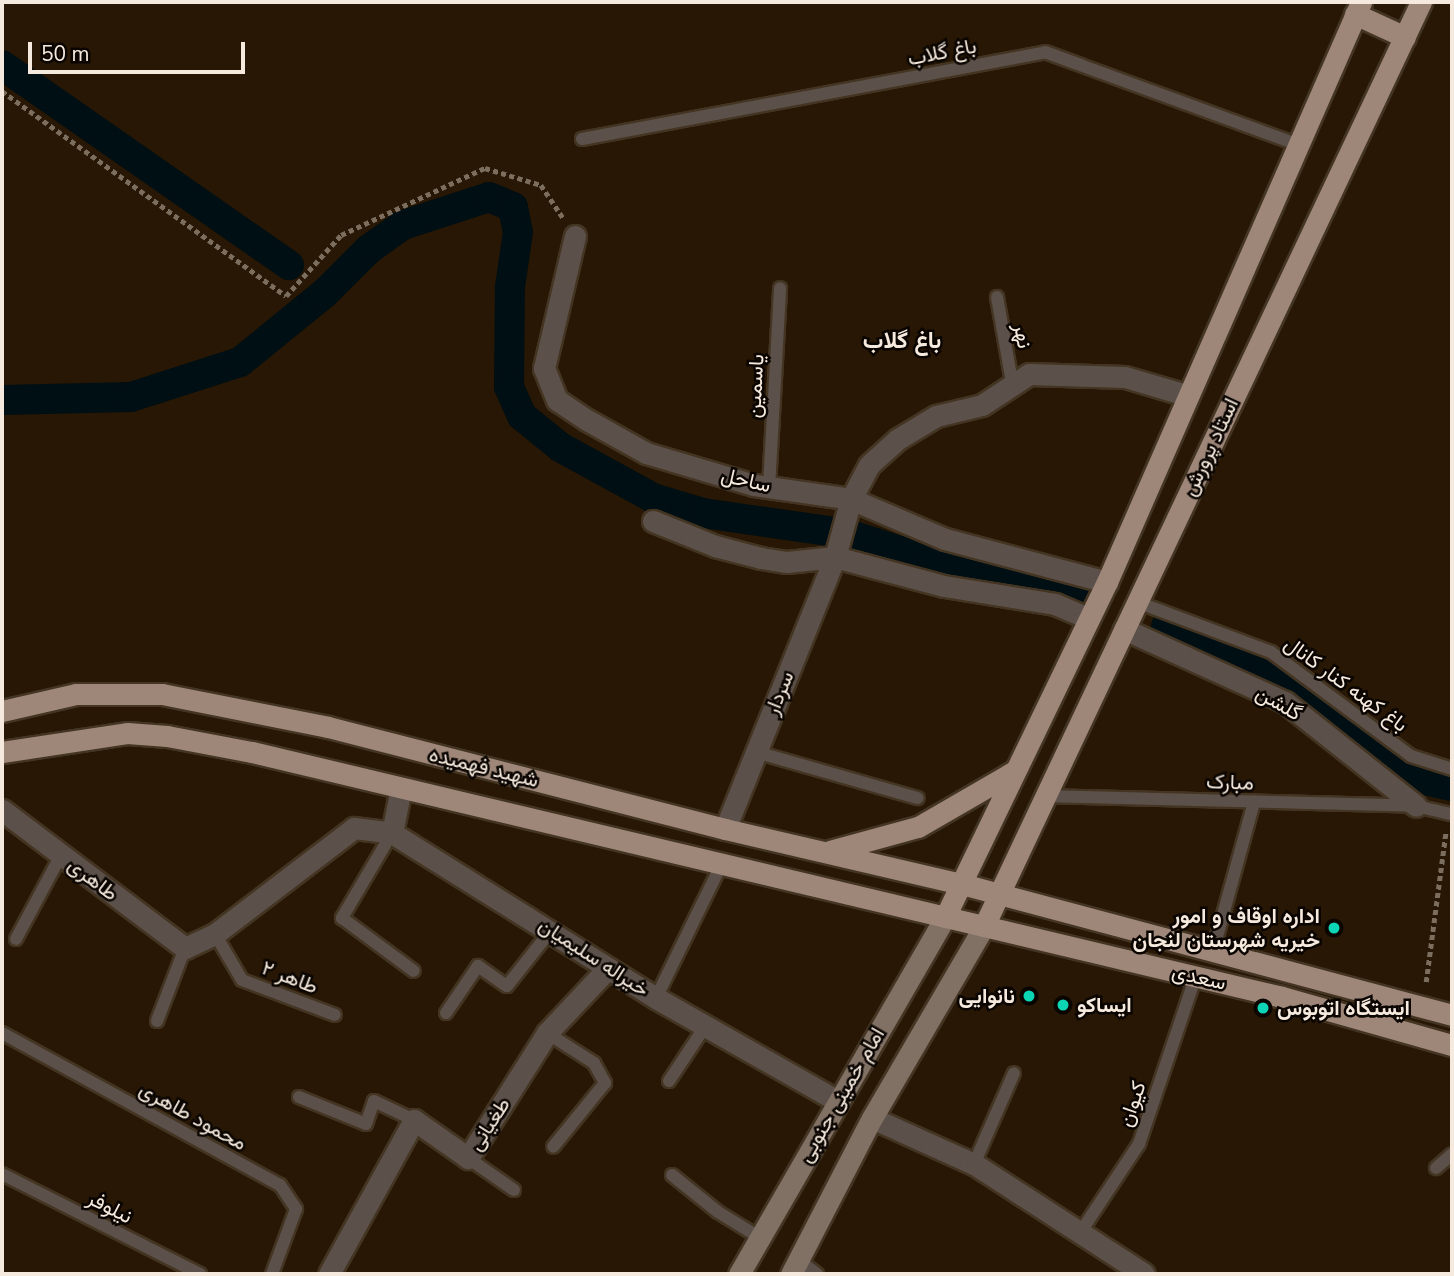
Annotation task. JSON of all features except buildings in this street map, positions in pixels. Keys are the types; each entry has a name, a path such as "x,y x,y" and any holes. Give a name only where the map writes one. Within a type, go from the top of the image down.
{"main road":[{"name":"استاد پرورش","path":"984,926 1421,2"},
{"name":"استاد پرورش","path":"945,916 1107,582 1186,395 1358,8"},
{"path":"1358,8 1405,37"},
{"name":"شهید فهمیده","path":"2,711 76,694 162,694 328,727 725,829 962,884"},
{"name":"شهید فهمیده","path":"2,752 127,733 167,736 723,861 945,916"},
{"path":"826,852 918,827 1013,772"},
{"name":"سعدی","path":"962,884 1452,1015"},
{"name":"سعدی","path":"945,916 1196,976 1452,1045"},
{"name":"امام خمینی جنوبی","path":"739,1274 945,916"},
{"name":"امام خمینی جنوبی","path":"798,1270 872,1118 984,926"}],"street":[{"name":"ساحل","path":"575,236 544,368 557,400 646,453 769,487 851,499 945,539 1107,582"},
{"path":"1012,382 1049,372 1125,377 1186,395"},
{"name":"سردار","path":"725,829 835,557 851,499 869,465 898,439 936,416 982,405 1012,382"},
{"path":"653,521 715,546 761,558 787,562 835,557 944,586 1055,604 1088,618"},
{"name":"گلشن","path":"1124,629 1285,702 1416,806"},
{"path":"185,948 215,934 354,828 392,834 401,788"},
{"name":"طاهری","path":"2,810 185,948"},
{"name":"خیراله سلیمیان","path":"392,834 552,929 656,998 837,1101"},
{"name":"طغیانی","path":"414,1120 468,1158 547,1033 608,968"},
{"path":"872,1118 974,1164 1144,1274"},
{"path":"329,1274 414,1120"}],"lane":[{"name":"باغ گلاب","path":"582,139 1045,52 1297,144"},
{"name":"یاسمین","path":"769,487 780,288"},
{"name":"نهر","path":"997,297 1012,382"},
{"name":"باغ کهنه کنار کانال","path":"1137,602 1270,652 1411,756 1452,769"},
{"path":"756,752 918,798"},
{"name":"مبارک","path":"1044,796 1416,806 1450,814"},
{"path":"1213,951 1254,802"},
{"path":"392,834 342,918 414,971"},
{"path":"16,939 61,855"},
{"path":"656,998 723,861"},
{"path":"446,1013 478,966 507,986 552,929"},
{"name":"طاهر ۲","path":"215,934 242,979 335,1015"},
{"path":"157,1021 185,948"},
{"name":"کیوان","path":"1080,1233 1139,1144 1196,976"},
{"path":"669,1081 706,1025"},
{"name":"محمود طاهری","path":"2,1033 280,1185 296,1209 272,1274"},
{"path":"547,1033 594,1063 605,1083 553,1147"},
{"path":"974,1164 1014,1073"},
{"path":"299,1097 366,1124 374,1101 414,1120"},
{"path":"1436,1168 1452,1154"},
{"path":"468,1158 514,1190"},
{"name":"نیلوفر","path":"2,1174 200,1274"},
{"path":"672,1175 718,1212 759,1237"},
{"path":"798,1270 817,1274"}],"path":[{"path":"2,91 286,296 341,234 485,168 541,185 575,236"},
{"path":"1423,1007 1450,814"}],"waterway":[{"path":"2,65 289,265"},
{"path":"2,400 131,397 240,362 325,293 369,249 403,225 489,197 513,207 518,232 510,287 509,387 522,416 560,447 653,498 703,513 848,534 933,562 1051,583 1086,596"},
{"path":"1166,626 1265,668 1304,692 1406,776 1452,786"}],"place":[{"name":"اداره اوقاف و امور خیریه شهرستان لنجان","path":"1334,928"},
{"name":"نانوایی","path":"1029,996"},
{"name":"ایساکو","path":"1063,1005"},
{"name":"ایستگاه اتوبوس","path":"1263,1008"}],"district":[{"name":"باغ گلاب","path":"902,341"}]}
